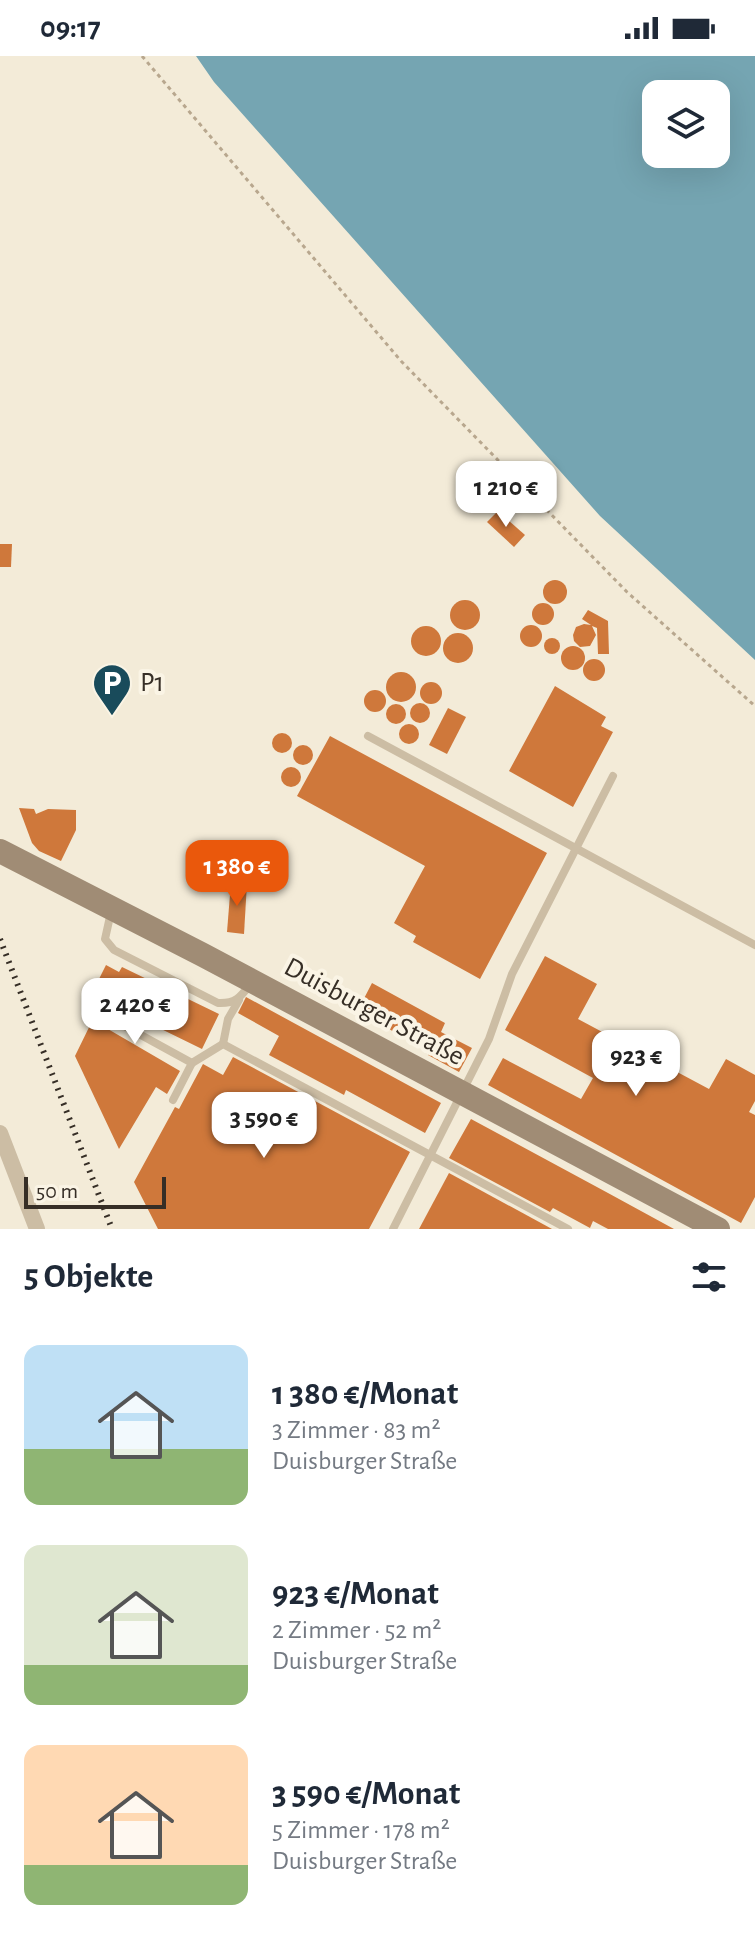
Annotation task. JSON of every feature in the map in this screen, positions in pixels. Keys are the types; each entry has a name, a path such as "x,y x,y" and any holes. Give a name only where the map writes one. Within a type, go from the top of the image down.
{"main road":[{"name":"Duisburger Straße","path":"0,851 112,910 246,990 462,1092 718,1229"}],"street":[{"path":"0,1133 37,1229"}],"lane":[{"path":"368,736 755,945"},
{"path":"393,1229 489,1039 512,974 613,776"},
{"path":"112,910 105,939 114,950 218,1003 230,1004 246,990"},
{"path":"173,1100 192,1063 223,1044 228,1019 246,990"},
{"path":"108,1017 192,1063"},
{"path":"223,1044 568,1229"}],"path":[{"path":"142,56 401,361 627,592 755,706"}],"water":[{"path":"196,56 755,56 755,660 600,516 214,82"}],"building":[{"path":"498,511 525,535 514,547 487,522"},
{"path":"0,544 12,544 11,567 0,567"},
{"path":"555,580 566,587 567,592 560,603 555,604 544,597 543,592 550,581"},
{"path":"465,600 476,604 480,615 476,626 465,630 454,626 450,615 454,604"},
{"path":"543,603 551,606 554,614 551,622 543,625 535,622 532,614 535,606"},
{"path":"588,610 608,621 609,654 598,654 597,628 592,626 596,635 590,646 580,647 574,641 576,627 591,625 582,619"},
{"path":"527,625 535,625 542,636 535,647 527,647 520,640 520,632"},
{"path":"426,626 436,631 441,641 436,651 426,656 416,651 411,641 416,631"},
{"path":"458,633 464,634 472,642 472,654 464,662 458,663 452,662 444,654 443,648 444,642 452,634"},
{"path":"549,638 555,638 560,646 558,652 549,654 544,649 544,643"},
{"path":"573,646 581,650 585,658 581,666 573,670 565,666 561,658 565,650"},
{"path":"590,659 598,659 605,670 598,681 590,681 583,674 583,666"},
{"path":"401,672 411,677 416,687 411,697 401,702 391,697 386,687 391,677"},
{"path":"431,682 439,685 442,693 439,701 431,704 423,701 420,693 423,685"},
{"path":"555,686 606,717 601,726 613,732 573,807 509,771"},
{"path":"375,690 383,693 386,701 383,709 375,712 367,709 364,701 367,693"},
{"path":"416,703 424,703 430,713 424,723 416,723 410,717 410,709"},
{"path":"396,704 403,707 406,714 403,721 396,724 389,721 386,714 389,707"},
{"path":"448,708 466,717 447,754 429,745"},
{"path":"409,724 416,727 419,734 416,741 409,744 402,741 399,734 402,727"},
{"path":"278,733 286,733 292,743 286,753 278,753 272,747 272,739"},
{"path":"330,736 547,853 480,979 413,942 416,936 394,923 425,866 297,796"},
{"path":"303,745 310,748 313,755 310,762 303,765 296,762 293,755 296,748"},
{"path":"291,767 298,770 301,777 298,784 291,787 284,784 281,777 284,770"},
{"path":"19,808 34,809 36,814 48,809 76,810 76,830 61,861 39,851 32,843"},
{"path":"231,882 247,883 244,934 227,932"},
{"path":"545,956 597,984 578,1019 709,1089 726,1059 755,1075 755,1101 749,1112 755,1115 755,1197 741,1223 488,1085 503,1058 581,1099 593,1078 505,1030"},
{"path":"106,965 119,972 122,967 219,1014 202,1049 106,1002 101,1012 106,1014 101,1025 180,1071 167,1094 156,1087 119,1149 75,1056 97,1011 86,1005"},
{"path":"372,983 445,1023 441,1032 472,1048 459,1072 428,1055 430,1051 357,1012"},
{"path":"246,997 441,1103 425,1133 346,1090 344,1095 269,1055 279,1036 238,1013"},
{"path":"233,1057 410,1152 369,1229 158,1229 134,1182 175,1107 179,1109 203,1064 223,1075"},
{"path":"471,1119 674,1229 608,1229 593,1221 590,1228 553,1208 550,1212 449,1158"},
{"path":"449,1173 552,1229 419,1229"}],"railway":[{"path":"0,939 112,1229"}],"place":[{"name":"P1","path":"112,717"}]}
